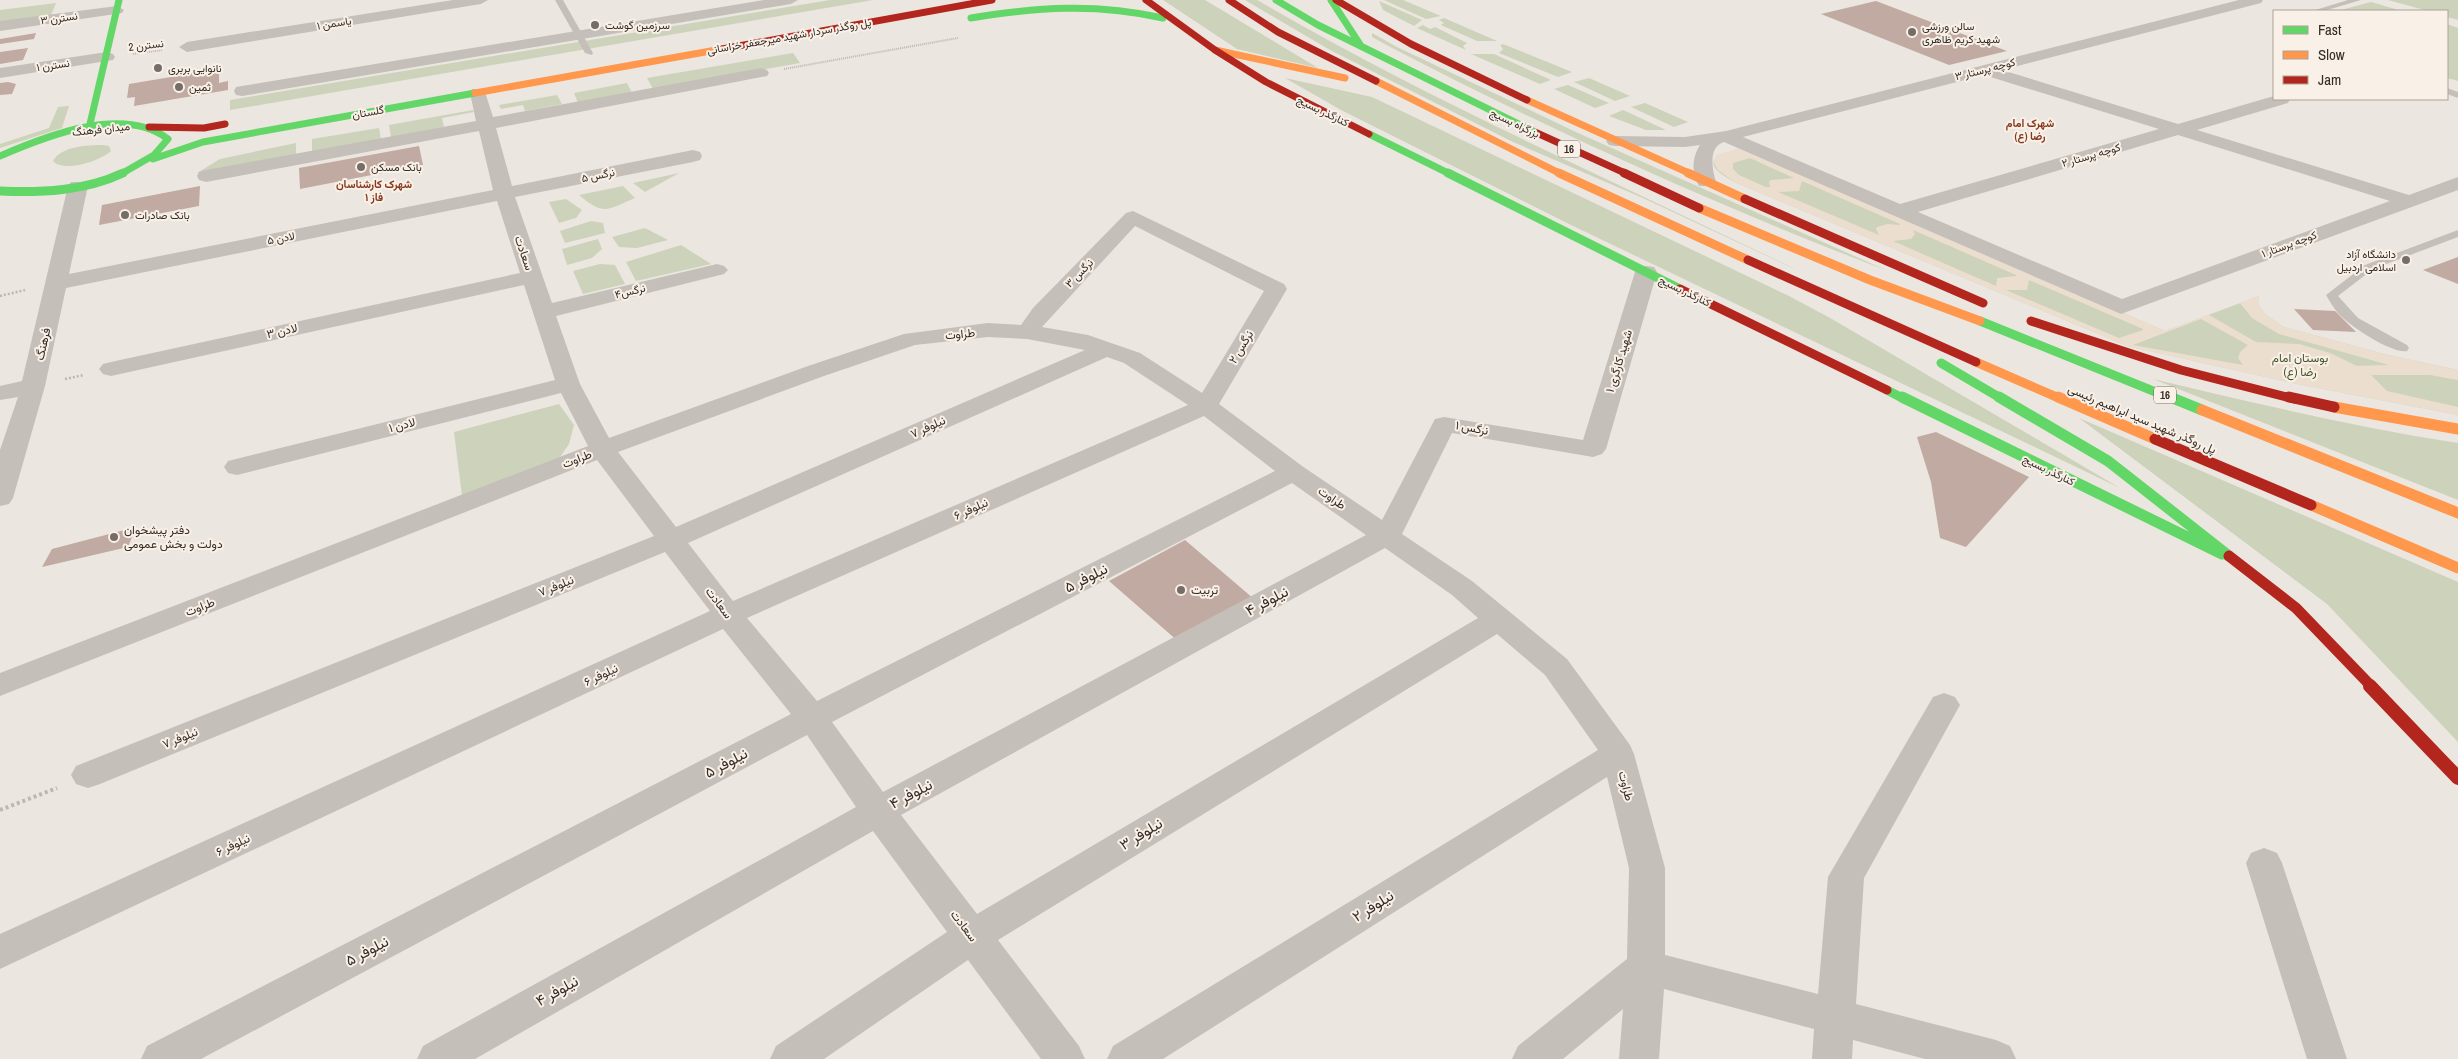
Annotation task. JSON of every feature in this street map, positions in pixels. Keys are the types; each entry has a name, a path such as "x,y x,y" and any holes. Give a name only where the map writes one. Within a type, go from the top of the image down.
{"main road":[{"name":"پل روگذر سردار شهید میرجعفر خراسانی","path":"587,59 952,0"},
{"name":"پل روگذر سردار شهید میرجعفر خراسانی","path":"587,59 992,0"},
{"path":"1050,6 1070,0"},
{"name":"کنارگذر بسیج","path":"1146,0 1215,50 1266,82 1646,272 2236,561"},
{"name":"16","path":"1229,0 1278,32 1590,189 1817,290"},
{"name":"بزرگراه بسیج","path":"1276,0 1362,47 1626,176 1870,280 2027,339 2458,513"},
{"path":"1331,0 1362,47"},
{"path":"1336,0 1357,14 1401,37 1615,141 1988,304"},
{"path":"961,20 1050,6 1111,4 1131,7 1178,23"},
{"path":"89,128 118,5"},
{"path":"546,80 594,82 787,49"},
{"path":"1215,50 1379,84"},
{"name":"گلستان","path":"475,87 546,80 587,59"},
{"name":"گلستان","path":"153,159 203,142 475,87 587,59"},
{"path":"149,127 204,128 232,123"},
{"name":"میدان فرهنگ","path":"0,156 28,143 89,128 132,125 149,127 162,132 168,139 165,148 153,159 108,179 78,186 28,193 0,191"},
{"path":"1817,290 1911,346"},
{"name":"پل روگذر شهید سید ابراهیم رئیسی","path":"1817,290 1994,370 2458,568"},
{"path":"2018,316 2172,369 2265,393 2404,421 2458,429"},
{"path":"1928,356 2108,461 2296,608 2458,778"}],"street":[{"name":"یاسمن ۱","path":"187,47 456,2 481,0"},
{"path":"242,90 791,0"},
{"name":"کوچه پرستار ۳","path":"1615,141 1662,142 1720,138 2256,0"},
{"name":"نسترن ۳","path":"0,26 118,5"},
{"name":"نسترن ۱","path":"0,73 107,57"},
{"path":"1982,69 2406,200"},
{"path":"206,176 761,73"},
{"name":"سعادت","path":"475,87 487,124 504,194 568,384 602,449 672,539 728,616 812,718 878,812 1065,1059"},
{"name":"کوچه پرستار ۲","path":"1899,211 2279,100"},
{"path":"1706,182 1702,168 1703,153 1720,138 1899,211"},
{"name":"نرگس ۵","path":"504,194 693,156"},
{"name":"کوچه پرستار ۱","path":"1899,211 2121,307 2406,200 2458,183"},
{"name":"فرهنگ","path":"2,484 33,386 58,283 78,186"},
{"name":"لادن ۵","path":"58,283 504,194"},
{"name":"نرگس ۳","path":"1028,332 1040,313 1133,217 1276,289"},
{"name":"نرگس۴","path":"544,312 717,270"},
{"name":"شهید کارگری ۱","path":"1592,449 1646,272"},
{"name":"لادن ۳","path":"111,369 532,277"},
{"name":"نرگس ۲","path":"1206,406 1276,289"},
{"name":"طراوت","path":"0,685 602,449 816,371 912,339 988,330 1028,332 1080,340 1132,358 1206,406 1293,472 1388,535 1462,588 1556,668 1618,754 1647,868 1646,967 1639,1059"},
{"name":"نیلوفر ۷","path":"88,775 672,539 1106,349"},
{"name":"لادن ۱","path":"237,467 568,384"},
{"path":"0,393 33,386"},
{"name":"نیلوفر ۶","path":"0,952 728,616 1206,406"},
{"name":"نرگس ۱","path":"1388,535 1444,424 1592,449"},
{"name":"نیلوفر ۵","path":"161,1059 812,718 1293,472"},
{"name":"نیلوفر ۴","path":"437,1059 878,812 1388,535"},
{"name":"نیلوفر ۳","path":"790,1059 972,936 1499,619"},
{"path":"1832,1059 1846,877 1944,705"},
{"name":"نیلوفر ۲","path":"1128,1059 1618,754"},
{"path":"2264,863 2327,1059"},
{"path":"1532,1059 1646,967 1996,1059"}],"lane":[{"path":"559,0 580,36 587,59"},
{"path":"2320,10 2357,0"},
{"path":"2449,86 2458,95"},
{"path":"2403,348 2359,326 2336,304 2332,295 2369,267 2458,233"}],"path":[{"path":"761,73 965,37"},
{"name":"نسترن 2","path":"107,57 187,47"},
{"path":"33,386 111,369"},
{"path":"0,810 88,775"}],"green space":[{"path":"830,0 873,0 230,110 230,100"},
{"path":"1163,0 1205,0 1318,68 1237,49"},
{"path":"1245,0 1257,0 1390,73 1457,107 1799,271 1643,198 1513,142 1330,50"},
{"path":"1384,0 1403,0 1441,16 1426,19"},
{"path":"2388,0 2458,0 2458,20 2448,17 2448,10 2424,10"},
{"path":"1379,1 1422,20 1414,26 1383,10"},
{"path":"2371,2 2399,10 2341,10"},
{"path":"56,3 51,15 0,22 0,10"},
{"path":"1444,18 1497,41 1477,41 1441,25 1444,23 1439,20"},
{"path":"2448,24 2458,28 2458,81 2448,78"},
{"path":"1423,25 1430,29 1435,27 1467,43 1463,46 1466,50 1417,28"},
{"path":"1372,33 1397,47 1578,133 1888,271 1700,195 1576,139 1394,49 1372,37"},
{"path":"1503,44 1572,72 1558,77 1499,53 1503,49 1500,45"},
{"path":"793,53 800,63 653,89 647,78"},
{"path":"1471,54 1494,54 1551,80 1540,84"},
{"path":"1285,78 1372,97 1789,296 1832,319 2120,488 1569,224 1341,110"},
{"path":"1589,78 1630,96 1615,101 1574,82"},
{"path":"627,83 632,93 578,103 574,93"},
{"path":"1568,85 1609,103 1595,108 1554,89"},
{"path":"557,95 562,104 525,111 523,105 501,109 499,105"},
{"path":"1645,103 1688,122 1674,127 1631,107"},
{"path":"69,106 62,128 0,148 0,144 49,128 58,107"},
{"path":"473,110 474,112 442,118 444,127 391,137 389,125"},
{"path":"1623,110 1666,130 1646,130 1609,116"},
{"path":"379,128 381,140 312,152 312,139"},
{"path":"296,143 296,154 197,173 220,159"},
{"path":"109,146 111,151 91,162 65,166 53,161 68,149"},
{"path":"1741,148 2165,331 2259,296 2258,304 2265,314 2284,327 2388,355 2458,370 2458,415 2297,384 2127,346 1734,182 1717,170 1714,161 1723,154"},
{"path":"679,173 645,192 633,183"},
{"path":"623,186 635,198 612,208 606,209 594,206 579,195"},
{"path":"566,199 582,210 576,218 559,223 549,202"},
{"path":"591,221 603,223 605,233 565,243 560,231"},
{"path":"645,228 668,240 637,248 619,247 612,237"},
{"path":"598,239 602,249 592,258 567,265 562,249"},
{"path":"681,245 711,264 636,281 626,262"},
{"path":"600,264 615,265 625,284 583,294 573,271"},
{"path":"2153,379 2343,422 2458,443 2458,500"},
{"path":"559,404 574,425 569,444 560,457 462,496 454,432"},
{"path":"2079,418 2458,582 2458,742 2327,604"}],"shaded area":[{"name":"بوستان امام رضا (ع)","path":"1741,148 2165,331 2235,305 2209,315 2256,342 2299,344 2330,353 2357,366 2389,365 2279,334 2252,318 2240,303 2259,296 2258,304 2265,314 2284,327 2388,355 2458,370 2458,380 2430,375 2371,375 2387,391 2458,407 2458,415 2297,384 2127,346 1734,182 1718,170 1714,163 1715,157 1719,154","holes":["1750,158 1794,178 1771,180 1769,182 1770,187 1766,187 1739,175 1733,169 1733,163","1802,181 1900,225 1888,224 1877,227 1879,235 1778,192 1799,191","1913,230 2016,276 1997,278 1996,286 1893,241 1911,239 1915,234","2029,280 2143,330 2119,338 2006,290 2027,290","2201,319 2248,345 2240,352 2238,358 2243,365 2133,345"]}],"building":[{"name":"سالن ورزشی شهید کریم ظاهری","path":"1876,1 2007,51 1949,65 1821,14"},
{"path":"36,33 34,39 0,44 0,39"},
{"path":"28,48 23,60 0,64 0,52"},
{"name":"ثمین","path":"219,69 219,83 228,81 228,90 134,106 135,97 127,98 129,84"},
{"path":"0,83 16,84 12,94 0,95"},
{"name":"بانک مسکن","path":"419,146 423,165 300,189 299,168"},
{"name":"بانک صادرات","path":"200,186 199,206 99,225 102,205"},
{"path":"2458,257 2458,284 2423,270"},
{"path":"2294,309 2335,311 2356,332 2313,330"},
{"path":"1936,432 2029,477 1966,547 1940,538 1931,482 1917,437"},
{"name":"دفتر پیشخوان دولت و بخش عمومی","path":"136,527 128,547 42,567 52,549"},
{"name":"تربیت","path":"1185,540 1254,599 1179,642 1109,581"}],"traffic: fast":[{"path":"89,128 119,0"},
{"path":"1276,0 1318,25 1537,133"},
{"path":"1331,0 1361,46"},
{"path":"971,18 1021,10 1067,7 1114,9 1163,18"},
{"path":"153,159 203,142 475,93"},
{"path":"0,156 55,135 99,125 139,125 155,130 168,139 154,155 136,168 115,177 68,189 21,192 0,191"},
{"path":"1369,134 1680,289"},
{"path":"1980,321 2202,410"},
{"path":"1941,363 2108,461 2229,556"},
{"path":"1887,390 2222,554"}],"traffic: slow":[{"path":"475,93 722,49"},
{"path":"1215,50 1345,78"},
{"path":"1376,81 1590,189 1748,260"},
{"path":"1527,100 1745,199"},
{"path":"1699,208 1870,280 1980,321"},
{"path":"1976,362 2155,439"},
{"path":"2334,407 2458,429"},
{"path":"2202,410 2458,513"},
{"path":"2311,505 2458,568"}],"traffic: jam":[{"path":"722,49 992,0"},
{"path":"1146,0 1215,50 1266,82 1369,134"},
{"path":"1229,0 1278,32 1376,81"},
{"path":"1336,0 1411,44 1527,100"},
{"path":"149,127 204,128 225,124"},
{"path":"1537,133 1699,208"},
{"path":"1745,199 1983,303"},
{"path":"1748,260 1976,362"},
{"path":"1680,289 1887,390"},
{"path":"2031,321 2105,347 2181,370 2257,390 2334,407"},
{"path":"2155,439 2311,505"},
{"path":"2229,556 2296,608 2458,778"}],"place":[{"name":"سرزمین گوشت","path":"595,25"},
{"name":"سالن ورزشی شهید کریم ظاهری","path":"1912,32"},
{"name":"نانوایی بربری","path":"158,68"},
{"name":"ثمین","path":"179,87"},
{"name":"بانک مسکن","path":"361,167"},
{"name":"بانک صادرات","path":"125,215"},
{"name":"دانشگاه آزاد اسلامی اردبیل","path":"2406,260"},
{"name":"دفتر پیشخوان دولت و بخش عمومی","path":"114,537"},
{"name":"تربیت","path":"1181,590"}],"district":[{"name":"شهرک امام رضا (ع)","path":"2030,129"},
{"name":"شهرک کارشناسان فاز ۱","path":"374,190"}]}
